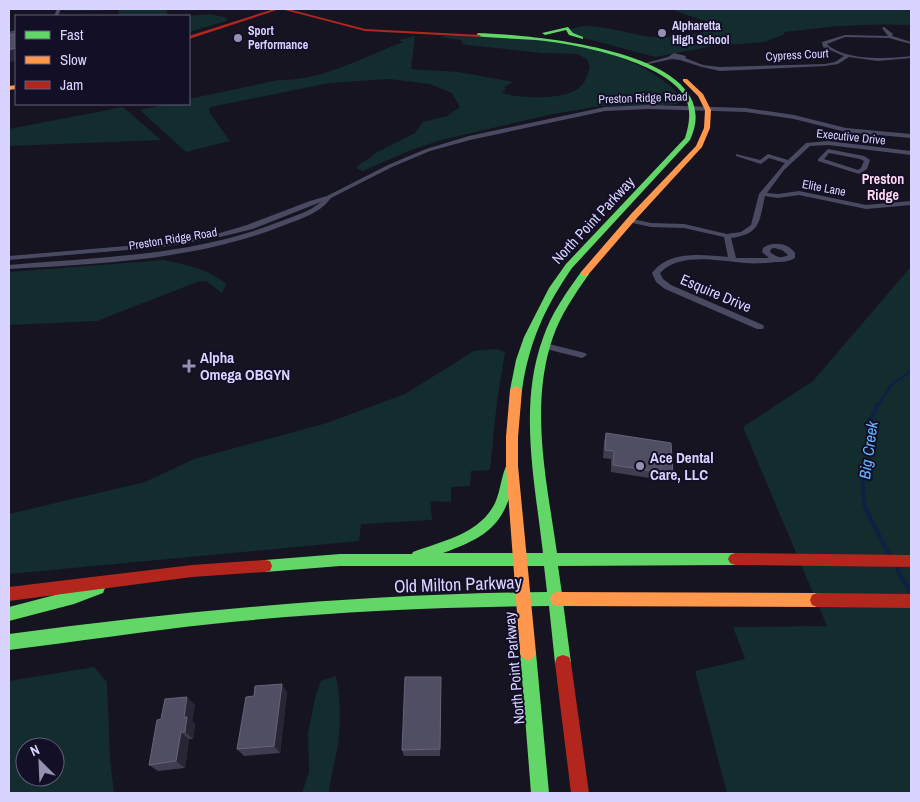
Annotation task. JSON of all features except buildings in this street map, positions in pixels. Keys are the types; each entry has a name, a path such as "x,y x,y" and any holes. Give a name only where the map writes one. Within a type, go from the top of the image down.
{"main road":[{"path":"190,38 261,12 278,9"},
{"path":"284,9 365,30 509,35 562,40 616,52 649,63 682,88 693,107"},
{"path":"298,9 380,28 553,33 568,28 571,34 581,38 629,51 691,85 708,107"},
{"name":"North Point Parkway","path":"540,793 512,466 514,394 519,362 538,316 553,288 569,266 688,139 694,124 693,107"},
{"name":"North Point Parkway","path":"580,793 555,598 537,436 536,396 545,346 572,291 604,250 699,147 709,124 708,107"},
{"path":"406,560 463,540 490,524 499,512 504,500 512,466"},
{"name":"Old Milton Parkway","path":"9,594 127,577 340,560 911,561"},
{"path":"9,614 74,597 127,577"},
{"name":"Old Milton Parkway","path":"9,642 99,628 248,612 381,604 555,598 911,601"}],"street":[{"path":"884,28 891,35 889,37"},
{"path":"849,55 831,50 824,43 845,36 889,37 911,43"},
{"name":"Cypress Court","path":"649,63 671,58 670,55 678,54 684,56 682,59 710,68 730,69 825,65 836,63 849,55 883,59 911,57"},
{"name":"Preston Ridge Road","path":"9,258 162,245 199,239 250,227 329,197 408,158 469,138 605,109 708,107 767,112 846,130 911,136"},
{"name":"Executive Drive","path":"727,236 743,234 754,226 762,194 789,162 808,144 819,143 911,153"},
{"path":"805,147 824,153 828,151 862,156 867,160 864,169 859,172 820,160 824,153"},
{"path":"738,155 762,162 768,156 789,162"},
{"name":"Elite Lane","path":"762,194 778,196 800,193 866,206 911,203"},
{"name":"Preston Ridge Road","path":"9,268 132,258 200,248 232,241 278,226 322,207 329,197"},
{"path":"632,220 651,225 684,226 727,236 733,260 758,262 775,260"},
{"name":"Esquire Drive","path":"733,260 686,258 663,264 656,273 659,280 668,287 760,327"},
{"path":"545,346 582,355"}],"green space":[{"path":"65,9 166,9 168,15 120,15 118,10 65,11"},
{"path":"670,9 911,9 911,25 864,25 785,32 783,35 764,42 713,46 655,57 580,37 572,34 570,31 577,27 586,26 644,36 664,37 695,34 707,31 713,27 705,21"},
{"path":"210,14 228,18 226,21 190,32 190,16"},
{"path":"415,36 411,69 458,72 514,82 504,87 506,89 502,93 520,97 556,96 576,90 585,81 588,74 590,67 587,59 577,54 542,53 467,45 463,44 461,40 439,37 525,39 573,44 619,57 641,67 670,86 682,101 677,104 665,105 600,106 548,115 441,140 411,150 363,171 356,168 374,154 415,133 423,122 447,116 460,107 452,93 430,84 389,79 329,83 210,107 209,112 230,141 186,152 140,110 162,105 190,105 190,99 279,80 311,77 358,61 403,42 399,40"},
{"path":"123,107 161,140 9,146 9,129"},
{"path":"164,260 197,268 212,275 226,284 222,293 206,281 197,282 97,321 9,325 9,272"},
{"path":"909,269 911,269 911,793 727,793 695,671 745,659 733,627 827,626 743,427 813,381"},
{"path":"496,349 505,352 497,401 490,470 471,471 470,486 451,487 451,502 430,501 432,520 361,524 359,541 9,574 9,514 145,482 194,459 327,423 405,394 474,351"},
{"path":"94,667 107,682 110,759 114,793 9,793 9,681"},
{"path":"336,676 340,704 339,733 329,793 302,793 309,772 308,733 316,694 321,681"}],"waterway":[{"name":"Big Creek","path":"877,406 892,384 911,371"},
{"name":"Big Creek","path":"877,405 868,426 869,458 862,477 865,508 889,554"},
{"name":"Big Creek","path":"897,569 904,582"},
{"name":"Big Creek","path":"904,580 911,593"}],"traffic: fast":[{"path":"545,33 568,28 571,34 581,38"},
{"path":"478,35 524,37 568,42 633,60 665,76 682,89 692,106 693,115 688,139 569,266 552,290 529,337 521,360 516,390"},
{"path":"563,663 538,458 536,436 537,391 548,337 566,300 584,274"},
{"path":"418,556 456,543 483,529 500,506 507,489 512,466"},
{"path":"265,566 340,560 735,559"},
{"path":"9,614 74,597 98,588"},
{"path":"9,642 77,632 282,610 419,602 557,599"},
{"path":"528,653 540,793"}],"traffic: slow":[{"path":"584,274 634,216 699,147 707,128 708,110 701,95 685,80"},
{"path":"9,88 15,87"},
{"path":"516,390 512,437 512,466 528,653"},
{"path":"557,599 817,600"}],"traffic: jam":[{"path":"190,38 278,9"},
{"path":"283,9 365,30 478,35"},
{"path":"735,559 911,561"},
{"path":"9,594 192,571 265,566"},
{"path":"817,600 911,601"},
{"path":"563,663 580,793"}],"place":[{"name":"Alpharetta High School","path":"662,33"},
{"name":"Sport Performance","path":"238,38"},
{"name":"Alpha Omega OBGYN","path":"189,366"},
{"name":"Ace Dental Care, LLC","path":"640,466"}],"district":[{"name":"Preston Ridge","path":"883,187"}]}
